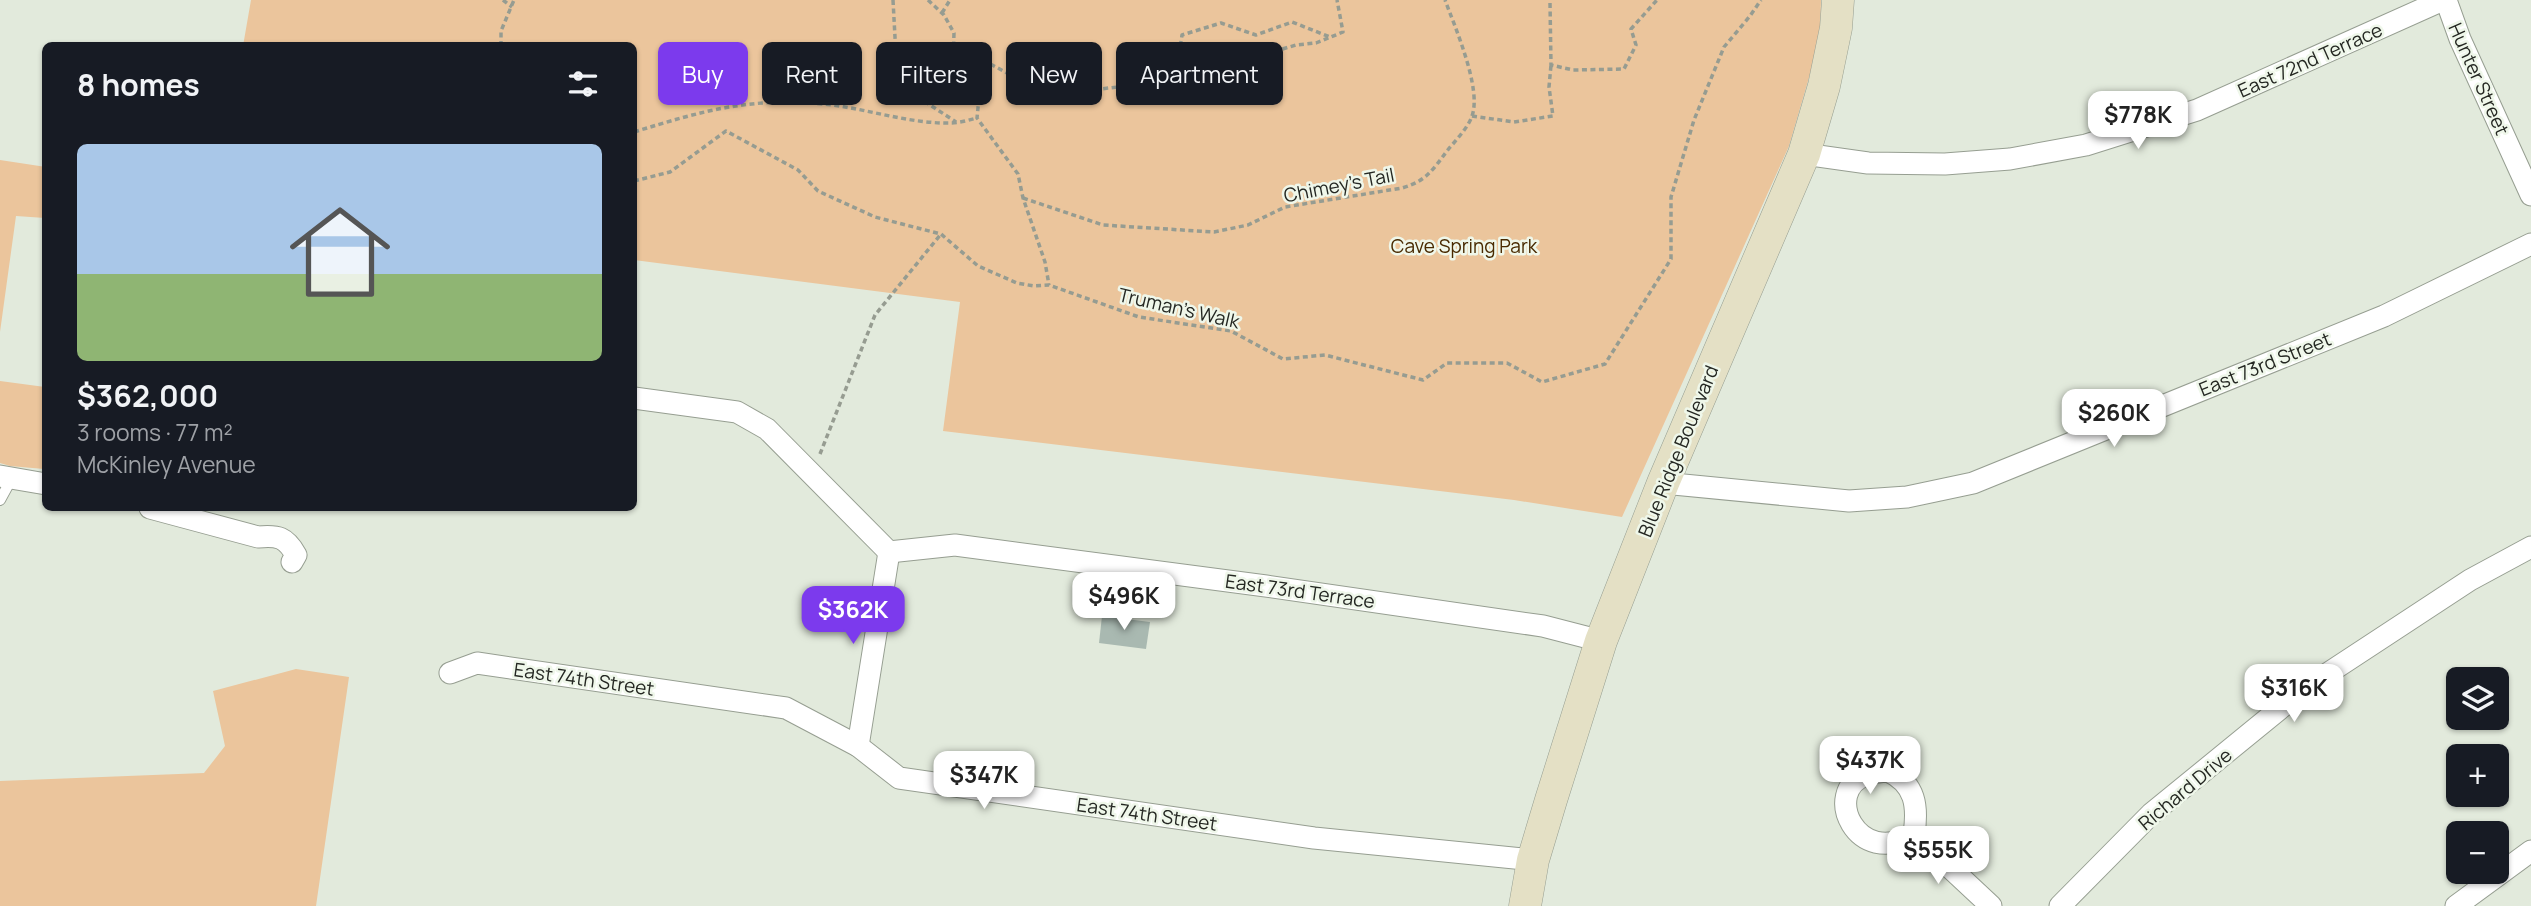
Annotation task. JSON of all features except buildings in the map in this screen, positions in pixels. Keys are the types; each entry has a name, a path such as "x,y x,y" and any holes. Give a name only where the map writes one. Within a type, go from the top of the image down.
{"main road":[{"name":"Blue Ridge Boulevard","path":"1525,906 1533,860 1601,641 1663,483 1804,154 1824,86 1839,0"}],"street":[{"name":"East 72nd Terrace","path":"1804,154 1868,163 1945,164 2010,159 2086,145 2197,110 2445,0"},
{"name":"Hunter Street","path":"2445,0 2531,195"},
{"name":"East 73rd Street","path":"1663,483 1849,501 1907,497 1973,483 2384,316 2531,244"},
{"path":"637,398 737,412 766,429 889,552 858,746"},
{"path":"6,477 42,483"},
{"path":"161,511 258,537 275,535 289,541 296,555 292,562"},
{"name":"East 73rd Terrace","path":"889,552 955,545 1266,586 1530,625 1601,641"},
{"name":"Richard Drive","path":"2060,906 2151,814 2304,689 2469,580 2531,547"},
{"name":"East 74th Street","path":"450,673 477,663 786,709 858,746 899,778 1314,838 1533,860"},
{"path":"1914,834 1991,906"},
{"path":"2455,906 2531,851"}],"lane":[{"path":"0,500 6,477"}],"path":[{"path":"503,0 512,7"},
{"path":"501,42 500,31 514,0"},
{"path":"893,0 896,56 918,83 924,101 956,122"},
{"path":"928,0 942,13 954,33 954,42"},
{"path":"942,13 950,0"},
{"path":"1283,49 1316,43 1343,32 1337,0"},
{"path":"1445,0 1474,85 1472,116 1514,122 1553,116 1549,88 1550,3"},
{"path":"1551,65 1573,69 1624,69 1636,45 1631,29 1657,0"},
{"name":"Truman's Walk","path":"637,180 670,173 726,131 798,170 818,191 875,217 941,234 978,266 1017,284 1049,285 1139,317 1231,331 1283,359 1325,355 1423,380 1447,363 1507,363 1542,382 1605,364 1671,259 1671,197 1694,120 1724,47 1760,0"},
{"path":"1181,42 1182,35 1221,23 1256,35 1292,22 1330,37"},
{"path":"992,65 1020,80 1068,83 1083,91 1116,87"},
{"path":"637,131 702,111 757,102 824,104 907,119 956,122 977,118"},
{"path":"978,105 977,118 1018,174 1023,198 1045,262 1049,285"},
{"name":"Chimey's Tail","path":"1023,198 1103,225 1214,232 1248,225 1284,207 1419,183 1432,171 1472,116"},
{"path":"812,475 875,315 941,234"}],"green space":[{"name":"Cave Spring Park","path":"251,0 1821,0 1820,40 1789,146 1622,517 1514,500 943,431 960,302 637,260 637,42 244,42"},
{"path":"0,160 42,166 42,218 16,216 0,332"},
{"path":"0,381 42,387 42,469 0,463"},
{"path":"296,669 349,677 316,906 0,906 0,781 204,773 225,746 213,691"}]}
